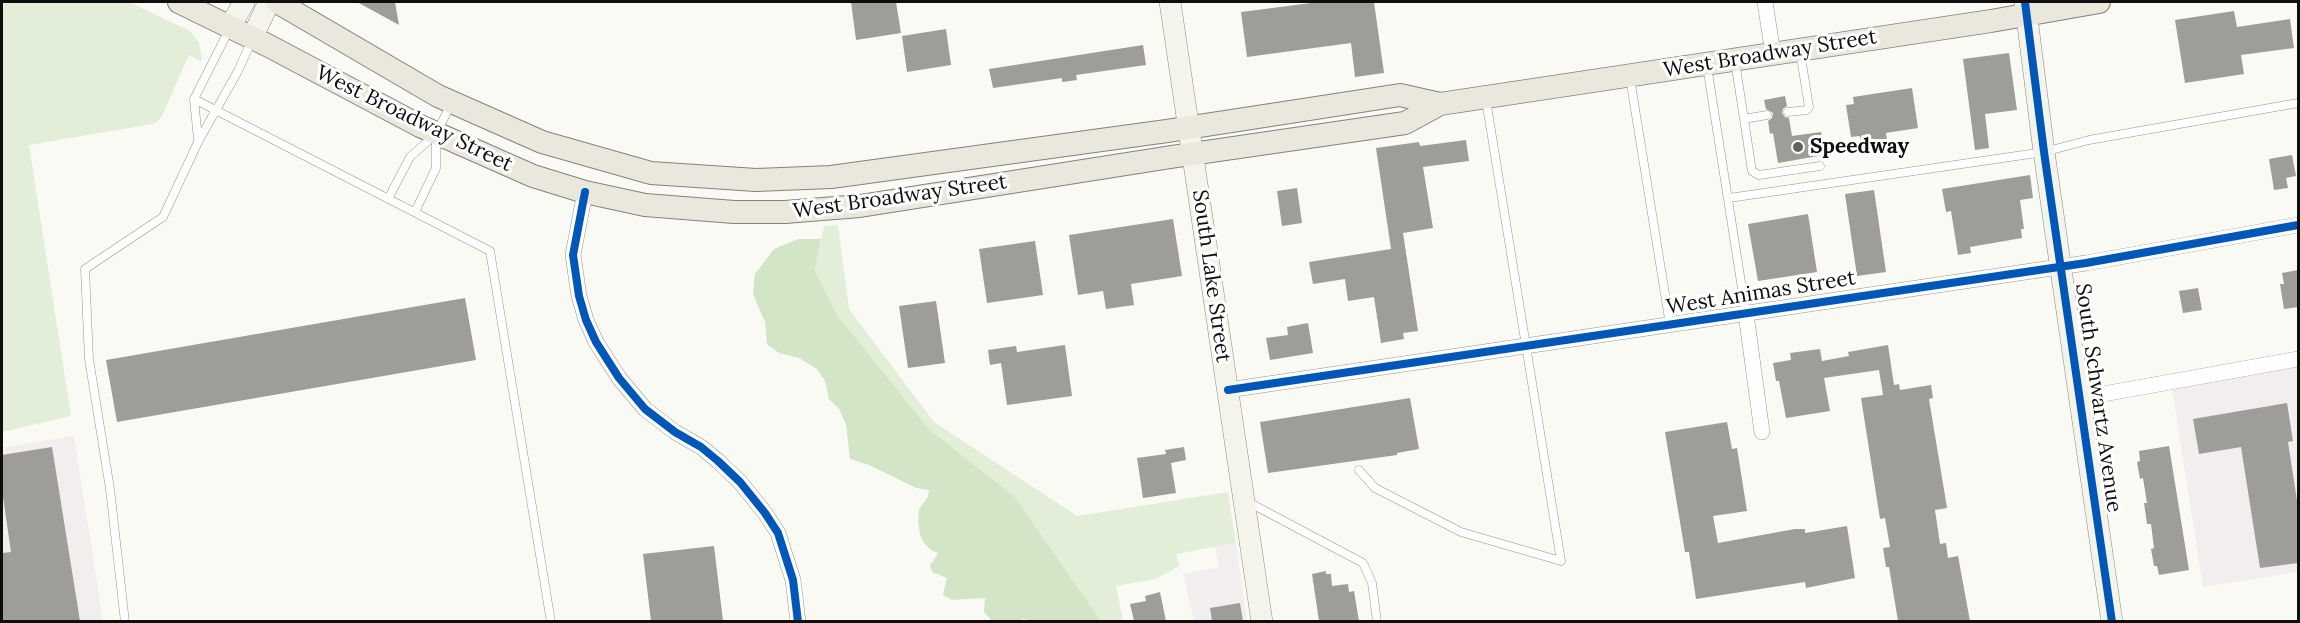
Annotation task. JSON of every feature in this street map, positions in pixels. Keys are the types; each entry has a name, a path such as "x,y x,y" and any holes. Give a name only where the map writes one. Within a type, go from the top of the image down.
{"main road":[{"name":"West Broadway Street","path":"180,2 436,134 533,176 585,192 645,205 734,213 824,210 860,206 1405,123 1440,104 1800,50 2026,8 2099,2"},
{"path":"230,27 244,2"},
{"path":"252,38 269,2"},
{"name":"West Broadway Street","path":"278,2 438,96 542,142 651,173 756,180 798,179 864,173 1188,128 1400,95 1440,104"},
{"name":"South Lake Street","path":"1170,2 1262,621"},
{"name":"South Schwartz Avenue","path":"2026,8 2044,152 2112,621"}],"street":[{"path":"1765,2 1773,54"},
{"path":"585,192 573,255 579,296 596,342 628,392 645,409 675,432 701,447 718,461 740,482 765,513 778,533 793,580 798,621"},
{"name":"West Animas Street","path":"1228,390 2061,267 2298,225"},
{"path":"1746,314 1762,432"},
{"path":"2081,398 2298,359"}],"lane":[{"path":"199,140 194,99 230,27"},
{"path":"125,621 110,489 89,359 85,269 163,217 199,140 238,71 252,38"},
{"path":"1788,112 1807,110 1809,106 1800,50"},
{"path":"1735,59 1752,171 1759,175 1820,166"},
{"path":"1707,64 1746,314"},
{"path":"1630,75 1670,325"},
{"path":"1359,470 1375,488 1461,532 1561,561 1485,97"},
{"path":"194,99 490,251 551,621"},
{"path":"388,199 410,157 436,134 452,102"},
{"path":"1729,198 2044,152 2089,140 2298,103"},
{"path":"1744,119 1767,115"},
{"path":"415,212 436,168 436,134"},
{"path":"1244,500 1364,562 1372,583 1377,621"}],"shaded area":[{"path":"2298,367 2298,572 2203,587 2172,389"},
{"path":"74,436 103,621 2,622 2,454 5,447"},
{"path":"1236,543 1247,621 1194,621 1183,574 1219,567 1215,547"}],"green space":[{"path":"2,2 129,2 190,31 199,43 202,58 201,61 189,55 161,118 153,124 29,145 71,416 2,432"},
{"path":"838,225 849,309 934,422 1077,516 1228,492 1236,543 1176,554 1179,566 1156,579 1116,586 1123,621 1101,621 1015,497 929,429 838,316 815,270 824,226"},
{"path":"798,239 821,239 815,270 838,316 929,429 1015,497 1101,621 1031,622 1025,619 992,621 984,612 985,598 952,600 943,595 947,578 932,572 930,566 938,553 924,543 918,521 919,509 928,497 929,490 916,488 869,465 850,459 846,424 839,409 829,399 825,381 817,369 799,358 779,353 767,344 765,322 753,294 755,274 774,249"}],"building":[{"path":"357,2 395,2 399,25"},
{"path":"851,2 896,2 901,33 856,40"},
{"path":"1319,2 1374,2 1384,73 1355,77 1351,43 1247,57 1241,12"},
{"path":"2234,11 2237,27 2290,19 2294,48 2241,55 2244,74 2185,83 2175,20"},
{"path":"946,29 951,65 907,72 902,36"},
{"path":"1143,45 1146,65 1076,75 1077,80 1062,82 1062,78 993,88 989,69"},
{"path":"2009,53 2017,110 1985,114 1989,148 1975,150 1963,59"},
{"path":"1912,88 1918,128 1886,133 1888,146 1862,150 1860,136 1851,137 1846,105 1854,104 1853,97"},
{"path":"1785,96 1787,106 1782,113 1789,118 1792,136 1821,132 1824,155 1778,163 1773,133 1770,134 1768,121 1772,118 1773,113 1766,109 1764,100"},
{"path":"1466,140 1469,161 1423,167 1433,228 1403,233 1418,331 1403,333 1404,339 1381,343 1374,297 1348,301 1345,279 1313,284 1309,262 1391,249 1376,148 1419,142 1420,146"},
{"path":"2292,155 2296,176 2286,178 2288,188 2274,190 2269,159"},
{"path":"2030,175 2033,198 2020,200 2024,229 2021,229 2022,238 1970,247 1971,253 1958,255 1951,211 1946,212 1942,189"},
{"path":"1297,188 1302,223 1282,226 1277,191"},
{"path":"1874,190 1886,272 1857,276 1845,194"},
{"path":"1808,214 1817,272 1758,281 1748,224"},
{"path":"1173,219 1182,276 1131,284 1134,305 1106,309 1103,291 1078,295 1069,235"},
{"path":"1035,241 1043,295 987,303 979,249"},
{"path":"2298,270 2298,307 2284,309 2280,284 2284,284 2282,273"},
{"path":"2198,288 2202,310 2183,313 2179,291"},
{"path":"465,298 476,360 117,422 106,360"},
{"path":"936,301 945,363 908,368 899,306"},
{"path":"1308,323 1313,353 1270,360 1266,338 1288,335 1287,327"},
{"path":"1065,345 1072,396 1007,405 1001,363 990,365 988,350 1016,346 1017,352"},
{"path":"1888,345 1894,385 1899,384 1900,390 1931,385 1933,398 1929,399 1947,508 1935,510 1940,544 1946,543 1948,558 1958,556 1970,621 1898,621 1889,567 1886,567 1883,548 1890,547 1885,518 1880,519 1861,398 1883,395 1879,370 1824,378 1830,411 1786,418 1773,363 1791,360 1790,353 1820,349 1822,361 1849,356 1848,352"},
{"path":"1410,398 1419,449 1397,453 1397,455 1268,473 1260,422"},
{"path":"2287,403 2293,441 2288,442 2298,507 2298,563 2260,568 2241,447 2199,454 2193,419"},
{"path":"1727,422 1732,449 1737,448 1747,511 1713,516 1718,543 1795,529 1805,529 1805,533 1847,526 1855,578 1806,588 1805,582 1696,599 1689,552 1685,552 1665,432"},
{"path":"2169,446 2189,570 2159,575 2157,566 2154,566 2151,524 2147,524 2144,503 2147,503 2143,478 2140,479 2137,462 2140,461 2139,451"},
{"path":"52,447 80,621 2,621 2,553 11,552 2,490 2,455"},
{"path":"1184,447 1186,460 1171,463 1176,493 1143,498 1137,458 1166,454 1165,450"},
{"path":"714,546 723,621 651,621 643,554"},
{"path":"1326,571 1326,574 1331,574 1332,586 1348,584 1349,592 1354,591 1359,621 1319,621 1312,574"},
{"path":"1160,592 1166,621 1134,621 1130,604 1146,601 1145,596"},
{"path":"1240,603 1243,621 1212,621 1210,608"}],"cycle path":[{"path":"2025,2 2044,152 2112,622"},
{"path":"585,192 573,255 579,296 596,342 619,378 645,409 718,461 740,482 765,513 778,533 793,580 798,622"},
{"path":"1228,390 2086,263 2298,225"}],"place":[{"name":"Speedway","path":"1798,147"}]}
